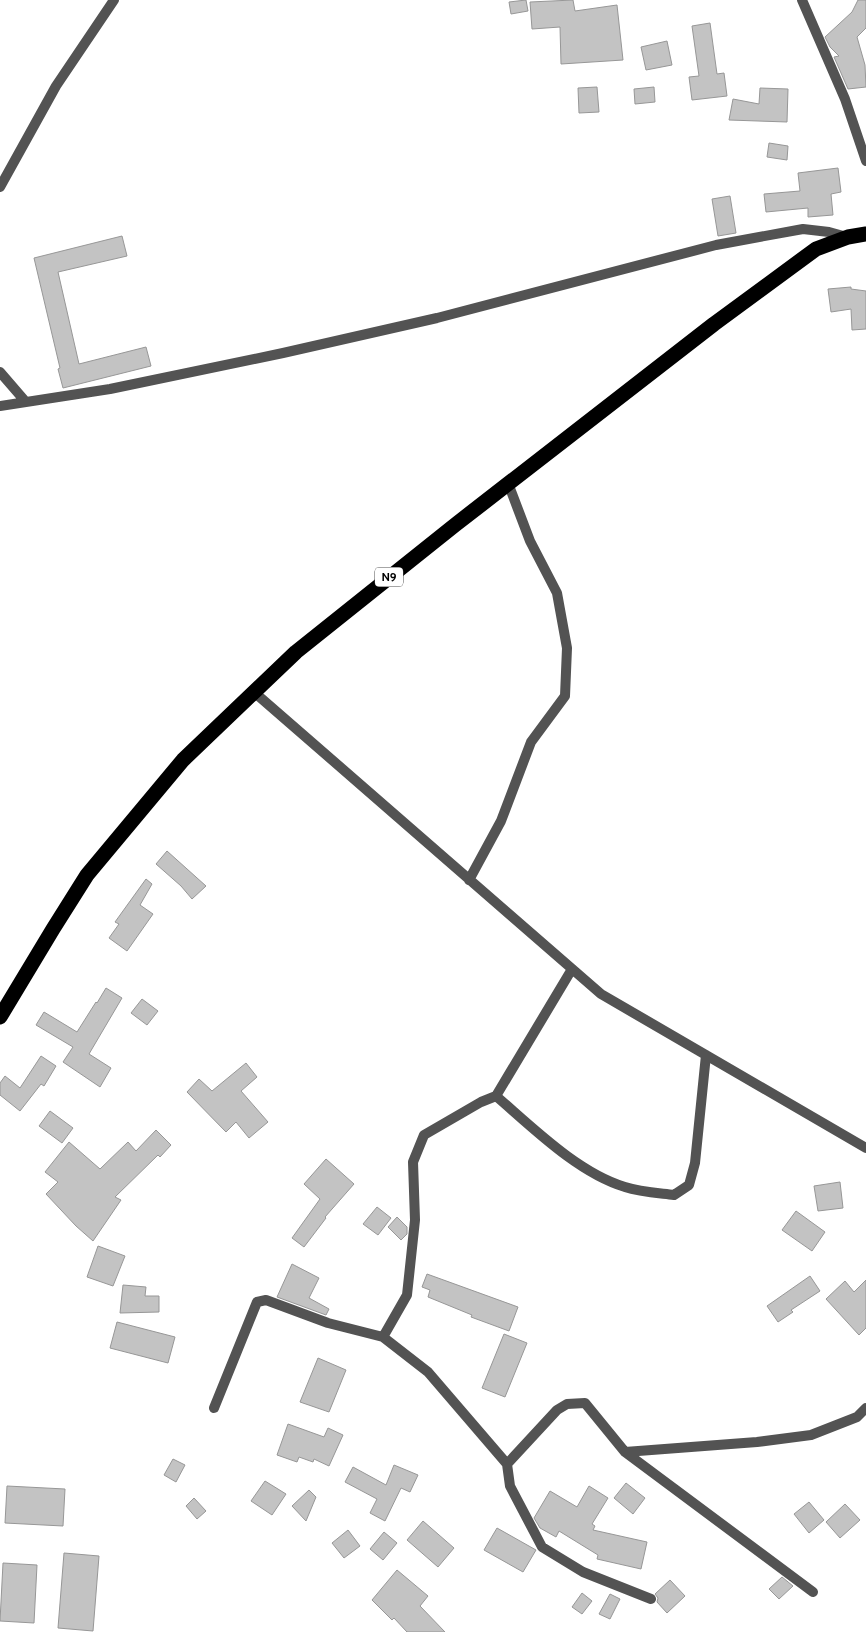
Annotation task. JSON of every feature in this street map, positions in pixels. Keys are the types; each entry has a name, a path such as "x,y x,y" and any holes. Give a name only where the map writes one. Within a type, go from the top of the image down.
{"highway":[{"name":"N9","path":"0,1017 52,929 87,875 183,760 296,652 508,483 714,324 816,249 848,237 866,234"}],"street":[{"path":"0,187 56,86 114,0"},
{"path":"802,0 845,99 866,161"},
{"path":"0,406 110,388 437,318 716,245 804,229 848,237"},
{"path":"0,372 25,401"},
{"path":"469,880 501,821 531,742 565,696 567,648 558,593 530,541 508,483"},
{"path":"254,692 601,994 866,1148"},
{"path":"383,1337 407,1295 416,1220 413,1162 424,1135 481,1102 496,1096 572,969"},
{"path":"496,1096 552,1144 594,1174 625,1188 674,1195 689,1185 695,1163 706,1055"},
{"path":"214,1408 257,1302 266,1300 328,1323 383,1337 428,1372 507,1464 510,1486 542,1547 583,1572 651,1599"},
{"path":"507,1464 557,1410 567,1404 585,1403 625,1452 814,1592"},
{"path":"625,1452 757,1442 811,1435 857,1418 866,1408"}],"building":[{"path":"526,0 528,11 511,14 509,2"},
{"path":"573,0 575,11 617,5 623,60 561,64 560,27 532,29 530,2"},
{"path":"858,0 866,0 866,28 857,37 865,65 866,87 848,89 834,57 839,56 830,47 825,37 852,12"},
{"path":"710,23 717,74 724,73 727,96 692,100 689,77 699,76 692,26"},
{"path":"667,41 672,65 646,70 641,47"},
{"path":"597,87 599,112 579,113 578,88"},
{"path":"654,87 655,102 635,104 634,89"},
{"path":"760,88 788,89 787,122 729,120 733,99 759,104"},
{"path":"769,143 788,146 787,160 767,157"},
{"path":"838,168 841,192 831,194 833,215 808,217 808,208 766,212 764,194 800,191 798,173"},
{"path":"730,196 736,233 718,236 712,199"},
{"path":"122,236 127,256 58,272 79,364 146,347 151,366 63,388 34,258"},
{"path":"851,287 851,289 866,291 866,329 852,330 851,309 831,312 828,289"},
{"path":"167,851 206,886 192,899 181,886 156,864"},
{"path":"146,879 152,884 140,905 153,914 127,951 109,938 119,924 115,922"},
{"path":"106,988 122,998 89,1054 111,1068 100,1087 63,1062 73,1047 36,1025 44,1012 77,1032"},
{"path":"142,999 158,1011 147,1025 131,1013"},
{"path":"41,1056 56,1066 44,1086 41,1084 20,1111 0,1095 0,1083 5,1076 20,1088"},
{"path":"246,1063 257,1077 241,1091 268,1122 249,1138 236,1122 226,1132 187,1092 199,1079 212,1091"},
{"path":"50,1111 73,1128 62,1143 39,1126"},
{"path":"156,1130 171,1145 160,1157 158,1155 115,1197 121,1200 93,1241 46,1194 58,1182 45,1172 69,1142 100,1169 128,1142 136,1151"},
{"path":"326,1159 354,1184 325,1217 304,1247 292,1238 320,1199 304,1184"},
{"path":"840,1182 843,1208 818,1211 814,1186"},
{"path":"377,1207 391,1218 378,1235 363,1224"},
{"path":"796,1211 825,1232 812,1251 782,1230"},
{"path":"397,1217 407,1227 407,1234 401,1240 388,1227"},
{"path":"98,1246 125,1256 113,1286 87,1277"},
{"path":"292,1264 319,1278 309,1298 329,1309 326,1315 277,1297"},
{"path":"427,1274 518,1307 509,1331 471,1317 472,1315 428,1297 430,1290 422,1287"},
{"path":"810,1276 820,1291 791,1310 793,1312 778,1322 767,1306"},
{"path":"866,1280 866,1328 859,1335 826,1299 845,1281 854,1292"},
{"path":"123,1285 146,1287 145,1296 159,1296 159,1312 120,1313"},
{"path":"117,1322 175,1337 168,1363 110,1348"},
{"path":"504,1334 527,1343 505,1397 482,1388"},
{"path":"318,1358 346,1370 329,1412 300,1402"},
{"path":"288,1424 324,1437 328,1428 343,1435 329,1466 314,1459 313,1462 299,1457 297,1462 277,1455"},
{"path":"173,1459 185,1465 176,1482 164,1475"},
{"path":"394,1465 418,1475 410,1492 401,1488 385,1521 370,1513 377,1499 345,1482 353,1467 386,1485"},
{"path":"265,1481 286,1494 272,1515 251,1501"},
{"path":"626,1483 645,1498 633,1514 614,1498"},
{"path":"7,1486 65,1489 63,1526 5,1523"},
{"path":"589,1486 608,1498 592,1524 595,1526 593,1530 647,1542 641,1569 597,1559 598,1555 559,1531 556,1537 540,1528 534,1518 550,1491 577,1507"},
{"path":"309,1490 316,1497 306,1521 292,1506"},
{"path":"194,1498 206,1511 197,1519 186,1506"},
{"path":"809,1502 824,1520 809,1533 794,1514"},
{"path":"845,1504 860,1520 840,1538 826,1522"},
{"path":"423,1521 454,1548 438,1567 407,1540"},
{"path":"497,1528 536,1550 523,1572 484,1550"},
{"path":"348,1530 360,1546 344,1558 332,1543"},
{"path":"384,1532 397,1543 383,1560 370,1549"},
{"path":"64,1553 99,1556 93,1631 58,1628"},
{"path":"3,1563 37,1565 34,1623 0,1621"},
{"path":"397,1570 428,1596 420,1606 445,1632 407,1632 394,1618 392,1620 372,1600"},
{"path":"782,1577 793,1586 779,1599 769,1589"},
{"path":"670,1580 685,1596 667,1613 657,1602 658,1598 655,1594"},
{"path":"582,1593 592,1601 582,1614 572,1607"},
{"path":"610,1594 620,1599 610,1619 599,1614"}]}
